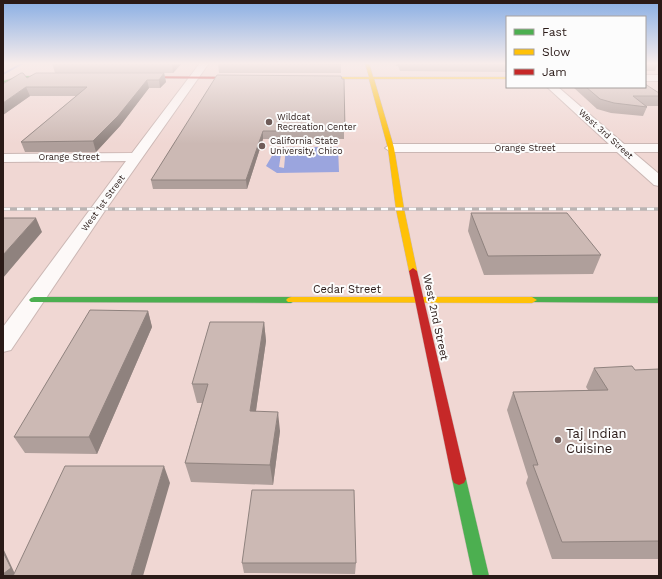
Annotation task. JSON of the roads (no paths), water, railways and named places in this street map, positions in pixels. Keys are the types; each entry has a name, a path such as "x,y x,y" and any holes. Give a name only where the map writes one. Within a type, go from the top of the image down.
{"street":[{"name":"West 1st Street","path":"3,344 185,90"},
{"name":"West 2nd Street","path":"373,90 391,148 400,209 450,442 481,576"},
{"name":"West 3rd Street","path":"555,90 659,182"},
{"name":"Orange Street","path":"391,148 659,148"},
{"name":"Orange Street","path":"3,158 136,157"},
{"name":"Cedar Street","path":"34,300 659,300"}],"water":[{"path":"286,147 338,147 339,172 277,173 266,166 273,154 281,154 279,167 284,168"}],"railway":[{"path":"3,209 659,209"}],"place":[{"name":"Wildcat Recreation Center","path":"269,122"},
{"name":"California State University, Chico","path":"262,146"},
{"name":"Taj Indian Cuisine","path":"558,440"}]}
